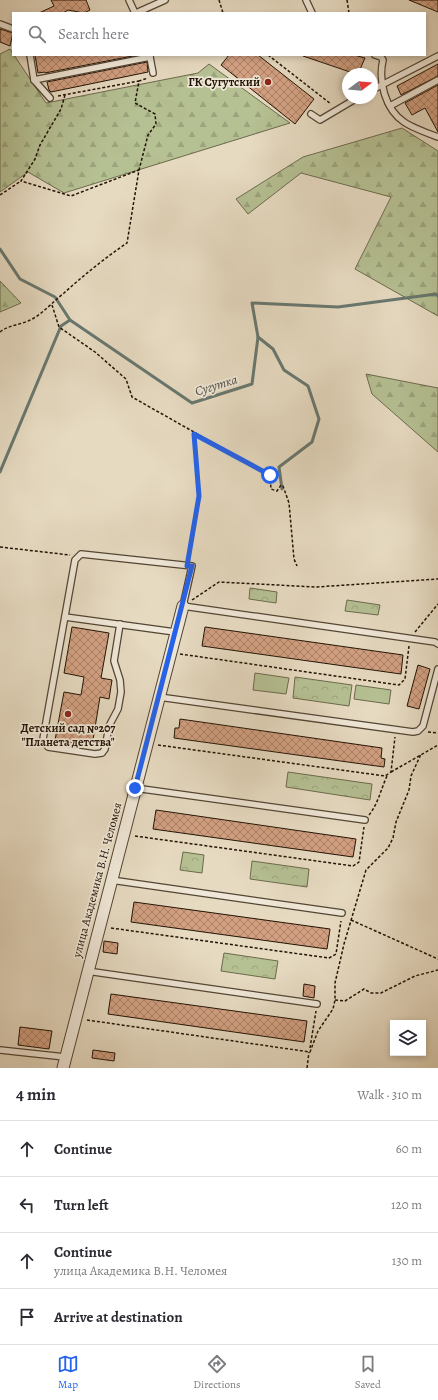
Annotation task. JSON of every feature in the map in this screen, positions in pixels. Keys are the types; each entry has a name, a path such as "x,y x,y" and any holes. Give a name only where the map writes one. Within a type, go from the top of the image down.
{"street":[{"name":"улица Академика В.Н. Челомея","path":"63,1068 146,743 183,606"}],"lane":[{"path":"129,0 135,12"},
{"path":"137,12 164,0"},
{"path":"306,0 312,12"},
{"path":"0,24 12,29"},
{"path":"30,56 34,80 50,98"},
{"path":"34,80 150,56 153,73"},
{"path":"378,56 383,60 380,71 381,84 390,106 403,122 438,137"},
{"path":"378,86 438,56"},
{"path":"390,106 438,80"},
{"path":"311,114 320,120 346,104"},
{"path":"120,624 114,661 122,687 119,703 109,726 105,749 102,753 95,754 51,748 46,745 43,739 64,617 78,555 84,554 192,566 183,606 410,638 436,642 438,644"},
{"path":"64,617 175,632"},
{"path":"159,696 413,732 418,731 423,726 438,669"},
{"path":"135,788 365,820"},
{"path":"111,880 342,913"},
{"path":"87,971 317,1004"},
{"path":"0,1050 65,1057"}],"path":[{"path":"219,0 223,12"},
{"path":"347,0 349,12"},
{"path":"269,56 337,109"},
{"path":"50,98 138,81 151,77 153,73"},
{"path":"0,332 6,328 32,320 52,305 109,255 127,243 138,170 148,134 156,124 156,114 135,103 138,81"},
{"path":"0,195 21,181 35,159 40,145 61,109 65,95"},
{"path":"21,181 71,196 138,170"},
{"path":"52,305 60,328 95,352 126,379 132,397 194,434 270,475 271,489 277,491 281,485 283,486 289,502 294,559 297,566"},
{"path":"187,566 199,496 194,434"},
{"path":"0,547 78,555"},
{"path":"183,606 219,582 316,587 438,579"},
{"path":"170,653 399,684 405,679 410,638 438,604"},
{"path":"390,772 396,730"},
{"path":"146,743 387,776"},
{"path":"123,834 353,866 359,862 365,820 375,808 380,789 387,776 390,772 438,745"},
{"path":"310,1052 318,1031 333,1009 335,1000 335,983 351,920 366,870 388,848 393,838 396,822 409,790 411,776 421,754"},
{"path":"99,926 329,958 336,954 342,913"},
{"path":"351,920 438,959"},
{"path":"335,1000 345,1001 364,989 371,993 381,993 416,976 438,970"},
{"path":"307,1068 317,1004"},
{"path":"75,1019 310,1052"}],"green space":[{"path":"10,49 12,56 15,56 46,103 198,73 209,64 290,123 64,193 28,172 0,192 0,54"},
{"path":"402,128 438,151 438,316 355,269 391,197 301,173 248,214 236,199 303,157"},
{"path":"0,281 21,303 0,312"},
{"path":"366,374 438,388 438,452 372,394"},
{"path":"250,588 277,592 276,603 249,599"},
{"path":"347,600 380,605 378,615 345,611"},
{"path":"255,673 289,678 286,694 253,690"},
{"path":"295,677 352,685 349,706 293,698"},
{"path":"356,685 391,690 389,704 354,699"},
{"path":"288,772 372,784 370,800 286,787"},
{"path":"183,852 204,855 202,873 180,870"},
{"path":"252,861 309,869 307,887 250,879"},
{"path":"224,953 278,961 275,979 221,971"}],"building":[{"path":"51,0 86,0 90,10 86,12 68,10 65,12 41,12 54,6"},
{"path":"409,0 438,0 438,12"},
{"path":"0,29 12,33 10,46 0,42"},
{"path":"35,56 133,56 45,73 38,73"},
{"name":"ГК Сугутский","path":"228,56 259,56 314,99 295,124 221,65"},
{"path":"303,56 358,56 365,58 361,68 342,68 342,69"},
{"path":"147,62 148,72 51,92 47,82"},
{"path":"438,64 438,76 401,95 397,86"},
{"path":"438,85 438,132 425,108 412,115 405,103"},
{"path":"72,627 109,633 101,678 112,680 109,699 100,697 92,746 55,740 64,692 81,695 84,677 64,673"},
{"path":"205,627 403,655 401,674 202,646"},
{"path":"418,665 430,669 419,709 407,706"},
{"path":"180,719 382,748 381,758 385,759 384,767 174,738 175,728 179,728"},
{"path":"156,810 356,839 353,857 153,829"},
{"path":"134,902 330,929 327,949 131,922"},
{"path":"104,941 118,943 117,954 103,952"},
{"path":"304,984 315,986 314,998 303,996"},
{"path":"111,994 307,1021 304,1042 108,1014"},
{"path":"20,1027 52,1031 49,1049 18,1045"},
{"path":"93,1050 115,1053 114,1061 92,1058"}],"waterway":[{"name":"Сугутка","path":"0,249 20,279 55,297 70,320 192,403 252,384 258,337 252,303 338,307 436,294 438,296"},
{"path":"0,472 61,326 70,320"},
{"path":"258,337 273,349 284,370 308,386 319,419 312,442 279,467 282,489"}],"place":[{"name":"ГК Сугутский","path":"268,82"},
{"name":"Детский сад №207 \"Планета детства\"","path":"68,714"}],"route":[{"path":"135,788 183,606 192,566 187,566 199,496 194,434 270,475"}]}
